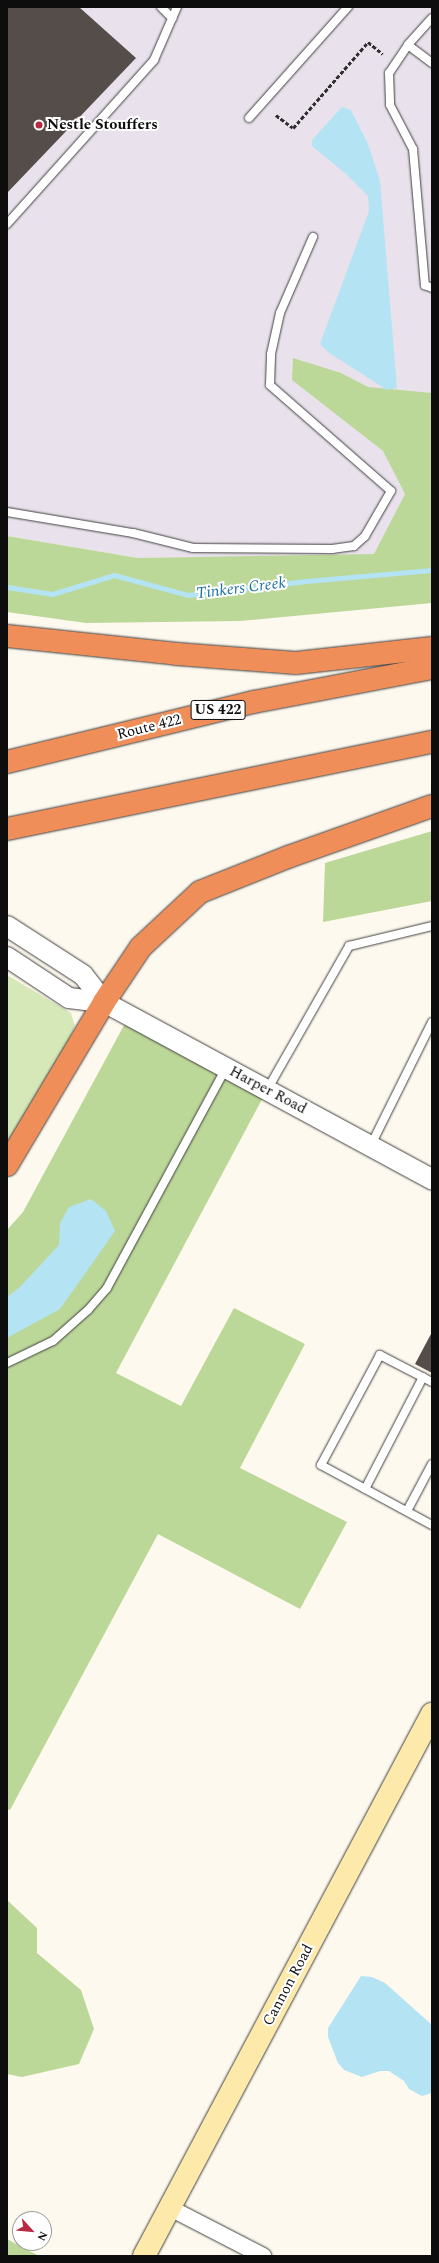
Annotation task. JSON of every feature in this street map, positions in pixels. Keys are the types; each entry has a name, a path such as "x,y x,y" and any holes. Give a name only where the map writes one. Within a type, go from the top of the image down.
{"highway":[{"path":"7,636 177,654 296,663 432,648"},
{"name":"Route 422","path":"7,762 254,702 432,668"},
{"path":"7,829 92,810 432,742"},
{"path":"7,1165 104,1002 141,947 200,892 288,857 432,806"},
{"path":"7,841 92,810"}],"main road":[{"name":"Cannon Road","path":"144,2256 431,1718"}],"street":[{"name":"Harper Road","path":"7,926 84,975 104,1002"},
{"name":"Harper Road","path":"7,957 69,998 104,1002 432,1179"},
{"path":"170,2208 263,2256"}],"lane":[{"path":"161,7 172,18"},
{"path":"7,224 154,60 177,7"},
{"path":"249,118 348,7"},
{"path":"432,18 408,45 389,73 390,105 413,149 425,285 432,288"},
{"path":"408,45 432,63"},
{"path":"7,512 133,533 193,548 332,549 354,546 365,536 391,491 270,385 271,354 280,313 313,237"},
{"path":"267,1090 349,946 432,926"},
{"path":"370,1146 432,1022"},
{"path":"7,1363 53,1341 88,1310 107,1288 226,1068"},
{"path":"432,1382 380,1355 321,1465 432,1524"},
{"path":"365,1489 423,1377"},
{"path":"406,1511 432,1464"}],"path":[{"path":"276,115 293,128 368,42 383,54"}],"shaded area":[{"path":"7,7 432,7 432,547 364,556 138,558 7,536"}],"green space":[{"path":"293,358 341,373 368,387 432,393 432,603 240,621 86,623 7,612 7,536 138,558 374,554 405,494 383,451 292,380"},
{"path":"432,831 432,901 323,922 325,863"},
{"path":"7,975 71,1013 75,1026 63,1056 7,1154"},
{"path":"129,1016 267,1090 116,1373 181,1406 234,1308 305,1344 240,1468 347,1522 300,1609 158,1534 10,1810 7,1809 7,1230 23,1212"},
{"path":"7,1900 37,1928 37,1953 81,1990 94,2029 79,2064 22,2077 7,2074"},
{"path":"7,2239 12,2242 12,2251 30,2251 39,2256 7,2256"}],"water":[{"path":"342,107 351,110 368,144 380,181 397,388 387,390 328,352 320,344 369,211 368,196 346,174 312,146 312,140"},
{"path":"91,1199 106,1211 115,1231 60,1309 7,1338 7,1297 19,1288 59,1245 60,1223 69,1207"},
{"path":"361,1976 372,1977 385,1983 432,2025 432,2093 422,2096 409,2089 404,2081 389,2071 380,2071 362,2077 344,2070 338,2063 328,2037 328,2028"}],"building":[{"name":"Nestle Stouffers","path":"7,7 79,7 136,58 7,193"},
{"path":"432,1332 432,1373 415,1364"}],"waterway":[{"name":"Tinkers Creek","path":"7,587 52,594 114,575 188,595 306,581 432,570"}],"place":[{"name":"Nestle Stouffers","path":"39,125"}]}
